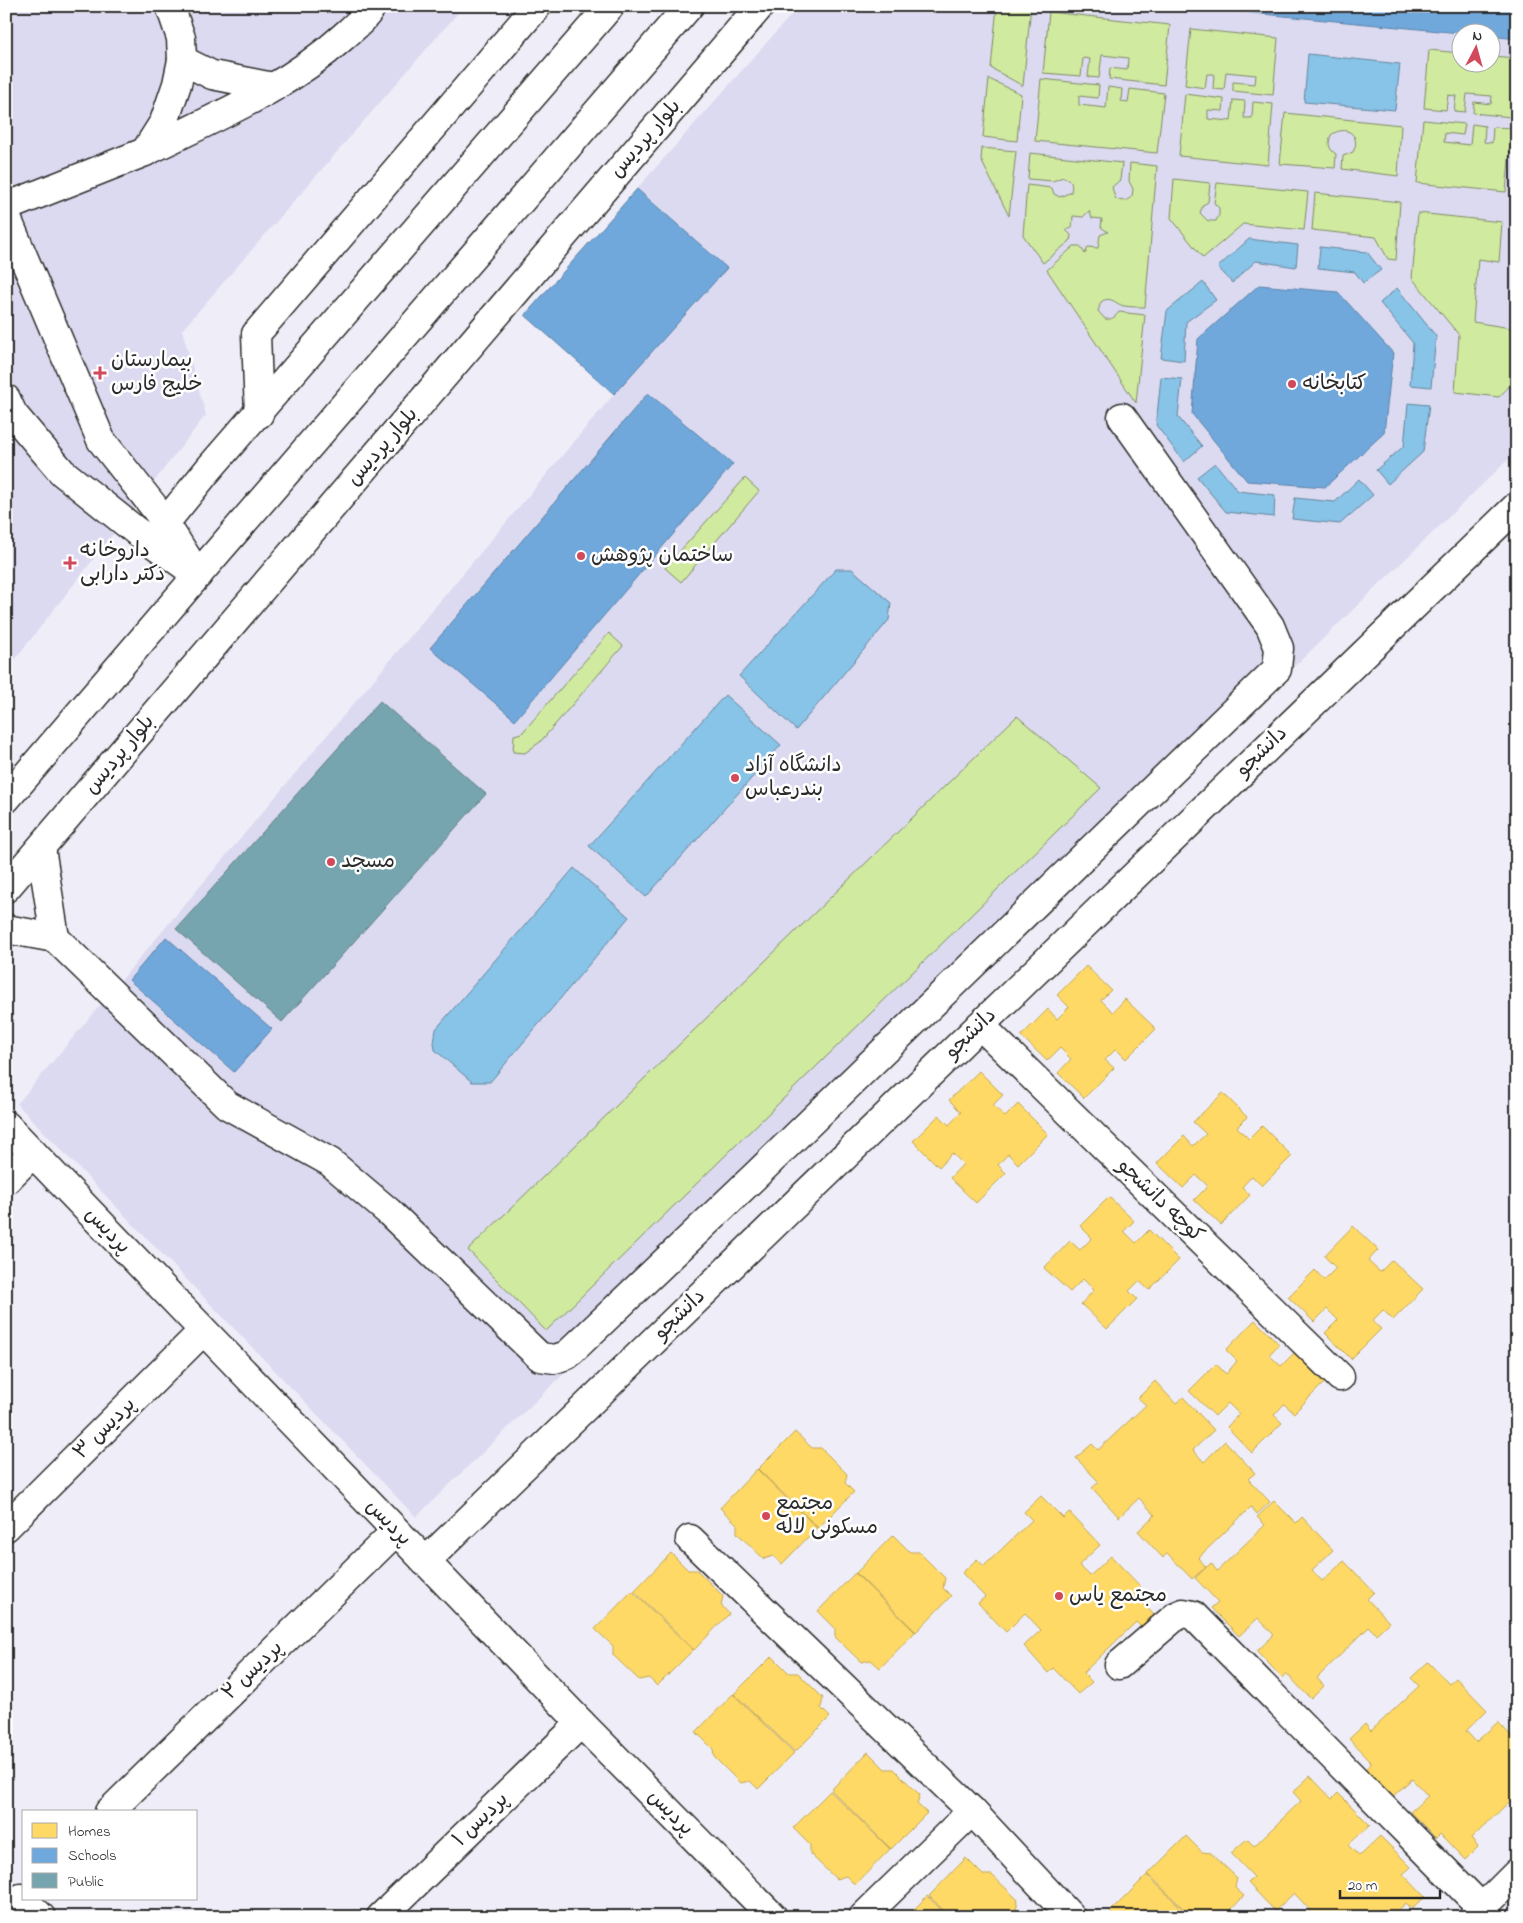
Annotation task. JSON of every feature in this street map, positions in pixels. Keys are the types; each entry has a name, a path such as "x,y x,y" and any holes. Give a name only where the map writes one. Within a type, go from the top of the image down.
{"street":[{"path":"145,152 164,122 174,93 182,60 181,38 170,6"},
{"path":"6,207 145,152 273,87 306,68 328,51 366,15 372,6"},
{"path":"259,414 256,334 536,6"},
{"path":"165,523 208,470 259,414 610,6"},
{"path":"6,799 689,6"},
{"name":"بلوار پردیس","path":"6,888 760,6"},
{"path":"182,60 212,75 273,87"},
{"path":"6,216 101,440 165,523 198,575"},
{"path":"6,399 12,414 62,472 136,530 198,575"},
{"path":"6,929 55,938 227,1105 330,1162 389,1212 540,1357 555,1359 567,1355 761,1170 1277,669 1279,648 1270,626 1122,417"},
{"name":"دانشجو","path":"425,1562 1517,506"},
{"path":"41,848 55,938"},
{"name":"کوچه دانشجو","path":"980,1025 1340,1377"},
{"name":"پردیس","path":"6,1125 425,1562 772,1916"},
{"path":"6,1180 33,1153"},
{"name":"پردیس ۳","path":"6,1527 203,1331"},
{"name":"پردیس ۲","path":"111,1810 396,1531"},
{"path":"690,1539 972,1811 1071,1917"},
{"path":"1119,1665 1176,1616 1184,1613 1193,1615 1478,1912 1517,1873"},
{"name":"پردیس ۱","path":"381,1917 581,1723"},
{"path":"863,1917 972,1811"},
{"path":"17,1902 41,1917"}],"shaded area":[{"name":"بیمارستان خلیج فارس","path":"6,6 464,6 182,330 206,415 6,671"},
{"name":"دانشگاه آزاد بندرعباس","path":"799,6 1517,6 1517,451 416,1517 17,1104 614,394 525,315"}],"green space":[{"path":"997,6 1031,6 1023,86 991,68"},
{"path":"1049,12 1170,25 1164,85 1109,79 1110,68 1127,70 1128,58 1102,55 1099,78 1088,77 1090,59 1083,58 1081,76 1043,73"},
{"path":"1191,29 1278,38 1273,95 1233,91 1233,82 1255,84 1256,75 1226,72 1224,90 1213,89 1214,74 1207,74 1205,88 1185,85"},
{"path":"1429,50 1450,52 1450,72 1500,72 1500,57 1517,58 1511,117 1473,113 1474,102 1491,104 1492,96 1467,94 1465,112 1454,111 1456,96 1448,95 1446,110 1424,108"},
{"path":"989,79 1021,94 1017,141 983,137"},
{"path":"1041,79 1099,85 1098,98 1079,96 1079,105 1106,108 1108,87 1122,89 1121,101 1128,102 1130,89 1164,93 1157,153 1035,141"},
{"path":"1185,94 1224,99 1223,111 1208,110 1208,119 1231,121 1233,100 1245,101 1244,118 1252,118 1253,102 1273,104 1268,165 1179,156"},
{"path":"1285,113 1401,125 1398,176 1342,169 1343,156 1353,152 1355,146 1354,136 1347,131 1337,132 1331,135 1330,138 1330,148 1336,154 1335,168 1280,164"},
{"path":"1423,120 1465,124 1463,135 1445,133 1444,142 1470,145 1472,124 1485,126 1484,142 1492,143 1493,127 1512,128 1506,192 1417,183"},
{"path":"982,148 1016,151 1009,216 981,160"},
{"path":"1030,153 1122,163 1120,180 1112,187 1115,198 1122,201 1132,196 1133,189 1129,181 1130,163 1157,166 1145,307 1124,306 1108,299 1101,302 1098,311 1105,319 1113,318 1119,312 1145,315 1136,403 1047,270 1074,246 1080,246 1085,254 1088,247 1098,248 1100,235 1108,232 1101,227 1102,219 1092,218 1089,211 1083,217 1073,216 1072,228 1066,230 1071,235 1070,241 1043,263 1023,235 1027,185 1052,188 1054,194 1060,197 1071,192 1072,187 1070,181 1063,177 1053,181 1028,179"},
{"path":"1174,179 1210,183 1208,202 1203,205 1200,213 1208,221 1216,221 1219,215 1219,208 1214,203 1217,183 1308,192 1304,230 1243,224 1203,258 1171,218"},
{"path":"1315,193 1400,202 1396,260 1388,259 1376,237 1312,230"},
{"path":"1418,213 1502,222 1499,262 1478,259 1473,322 1517,329 1517,378 1499,397 1455,392 1459,335 1412,278"},
{"path":"745,478 759,491 681,582 665,568"},
{"path":"609,633 623,646 540,742 525,753 513,752 514,735 522,733"},
{"path":"1017,716 1101,788 546,1331 468,1250"}],"water":[{"path":"1308,54 1400,64 1395,110 1304,102"},
{"path":"1249,239 1298,245 1296,267 1256,261 1232,283 1218,267"},
{"path":"1320,247 1367,252 1381,270 1363,283 1355,272 1318,268"},
{"path":"1203,282 1216,300 1186,322 1184,361 1161,358 1167,311"},
{"path":"1397,288 1436,336 1431,387 1410,385 1413,343 1380,303"},
{"path":"1161,377 1182,379 1178,417 1202,446 1184,462 1156,425"},
{"path":"1408,403 1429,405 1423,452 1388,484 1376,470 1404,446"},
{"path":"1215,463 1238,491 1275,495 1274,517 1226,512 1197,477"},
{"path":"1359,479 1373,495 1340,524 1292,519 1295,498 1335,502"},
{"path":"836,569 852,569 891,603 889,620 796,730 739,676"},
{"path":"725,695 781,745 646,897 589,846"},
{"path":"574,868 629,917 490,1082 472,1082 435,1050 436,1029"}],"building: Homes":[{"path":"1086,966 1111,990 1101,1000 1113,1012 1125,999 1156,1029 1126,1059 1116,1049 1105,1060 1114,1068 1084,1098 1058,1073 1071,1059 1060,1048 1047,1061 1021,1036 1048,1009 1057,1019 1069,1007 1057,995"},
{"path":"979,1071 1003,1095 993,1105 1005,1117 1018,1104 1048,1134 1018,1164 1008,1154 998,1165 1006,1173 976,1203 950,1178 963,1164 952,1153 939,1167 913,1141 939,1115 949,1125 961,1112 949,1100"},
{"path":"1223,1093 1247,1117 1237,1127 1249,1139 1262,1126 1292,1156 1262,1186 1252,1176 1242,1187 1250,1195 1221,1225 1194,1200 1208,1186 1196,1175 1183,1188 1157,1163 1184,1136 1193,1146 1206,1134 1193,1122"},
{"path":"1109,1197 1134,1221 1124,1231 1136,1243 1149,1230 1179,1260 1149,1290 1139,1281 1129,1291 1137,1299 1107,1329 1081,1304 1094,1290 1083,1279 1070,1292 1044,1268 1070,1241 1080,1250 1092,1238 1080,1226"},
{"path":"1353,1226 1378,1250 1368,1261 1380,1272 1392,1260 1423,1289 1393,1320 1383,1310 1372,1321 1381,1329 1351,1359 1325,1333 1338,1320 1327,1309 1314,1322 1288,1297 1315,1270 1324,1280 1336,1268 1324,1256"},
{"path":"1255,1320 1279,1344 1269,1355 1281,1366 1294,1353 1324,1383 1294,1413 1284,1404 1274,1415 1282,1423 1252,1453 1227,1427 1239,1414 1228,1403 1215,1416 1189,1391 1216,1364 1226,1374 1237,1361 1226,1350"},
{"name":"مجتمع یاس","path":"1155,1381 1176,1404 1183,1397 1214,1430 1193,1450 1204,1462 1225,1441 1255,1473 1248,1479 1270,1502 1257,1514 1251,1507 1198,1558 1206,1567 1192,1579 1167,1553 1163,1558 1138,1531 1155,1515 1139,1498 1119,1517 1092,1488 1099,1482 1076,1458 1092,1444 1098,1450 1146,1405 1138,1398"},
{"name":"مجتمع مسکونی لاله","path":"795,1432 812,1448 821,1448 847,1474 845,1483 854,1492 818,1528 758,1469"},
{"name":"مجتمع مسکونی لاله","path":"757,1469 817,1528 782,1564 773,1556 764,1559 737,1533 737,1524 720,1508"},
{"name":"مجتمع یاس","path":"1041,1496 1063,1518 1069,1512 1100,1545 1079,1565 1090,1576 1111,1556 1141,1587 1134,1594 1156,1617 1143,1629 1136,1622 1083,1673 1092,1682 1078,1694 1053,1668 1048,1673 1024,1646 1041,1630 1025,1613 1006,1632 978,1603 985,1597 962,1573 977,1559 984,1566 1032,1520 1024,1512"},
{"name":"مجتمع یاس","path":"1274,1501 1296,1523 1302,1517 1333,1550 1312,1570 1322,1581 1344,1561 1374,1592 1367,1599 1389,1622 1376,1634 1369,1627 1317,1678 1324,1686 1311,1699 1286,1673 1282,1678 1257,1651 1274,1635 1258,1618 1239,1636 1211,1608 1218,1602 1195,1578 1211,1563 1217,1571 1265,1525 1257,1517"},
{"name":"مجتمع مسکونی لاله","path":"893,1535 910,1552 919,1552 945,1578 943,1588 951,1596 916,1632 856,1573"},
{"path":"671,1553 688,1570 697,1570 723,1596 721,1605 729,1614 694,1650 634,1591"},
{"name":"مجتمع مسکونی لاله","path":"855,1573 915,1632 880,1668 871,1660 861,1662 835,1637 835,1628 818,1611"},
{"path":"632,1591 693,1650 657,1686 649,1678 639,1680 613,1655 613,1646 595,1629"},
{"path":"772,1656 789,1673 798,1673 823,1698 821,1708 830,1717 795,1752 734,1694"},
{"path":"1428,1662 1449,1684 1456,1678 1487,1710 1466,1731 1476,1742 1498,1722 1517,1742 1517,1794 1471,1839 1478,1847 1465,1860 1440,1834 1436,1838 1410,1812 1428,1796 1412,1779 1392,1797 1365,1769 1372,1763 1349,1739 1365,1724 1371,1731 1419,1686 1411,1678"},
{"path":"733,1694 794,1753 758,1789 750,1781 740,1783 714,1757 713,1749 696,1732"},
{"path":"868,1752 885,1769 894,1769 920,1795 917,1804 927,1813 891,1849 831,1790"},
{"path":"1310,1776 1332,1799 1338,1793 1370,1825 1348,1845 1359,1856 1380,1836 1411,1867 1403,1874 1425,1897 1412,1909 1406,1903 1391,1917 1304,1917 1310,1910 1294,1893 1275,1911 1248,1883 1254,1877 1231,1853 1247,1839 1254,1846 1301,1801 1293,1792"},
{"path":"830,1791 890,1849 855,1885 846,1876 836,1879 810,1854 810,1845 793,1828"},
{"path":"1186,1836 1202,1852 1211,1853 1237,1878 1235,1888 1244,1896 1224,1917 1192,1917 1148,1874"},
{"path":"966,1858 983,1875 992,1875 1018,1900 1016,1910 1023,1917 950,1917 929,1896"},
{"path":"1147,1875 1191,1917 1115,1917 1110,1912"},
{"path":"927,1896 949,1917 907,1917"}],"building: Schools":[{"path":"1180,6 1517,6 1517,39 1500,37 1500,22 1450,22 1450,32"},
{"path":"637,189 727,268 614,394 525,315"},
{"name":"کتابخانه","path":"1259,285 1338,292 1393,353 1384,433 1325,487 1247,481 1192,414 1198,339"},
{"name":"ساختمان پژوهش","path":"648,393 733,464 515,720 430,648"},
{"path":"166,937 272,1029 234,1072 129,980"}],"building: Public":[{"name":"مسجد","path":"380,701 486,794 282,1022 176,929"}],"place":[{"name":"بیمارستان خلیج فارس","path":"100,373"},
{"name":"کتابخانه","path":"1292,384"},
{"name":"ساختمان پژوهش","path":"581,556"},
{"name":"داروخانه دکتر دارابی","path":"70,563"},
{"name":"دانشگاه آزاد بندرعباس","path":"735,778"},
{"name":"مسجد","path":"331,862"},
{"name":"مجتمع مسکونی لاله","path":"766,1516"},
{"name":"مجتمع یاس","path":"1059,1596"}]}
